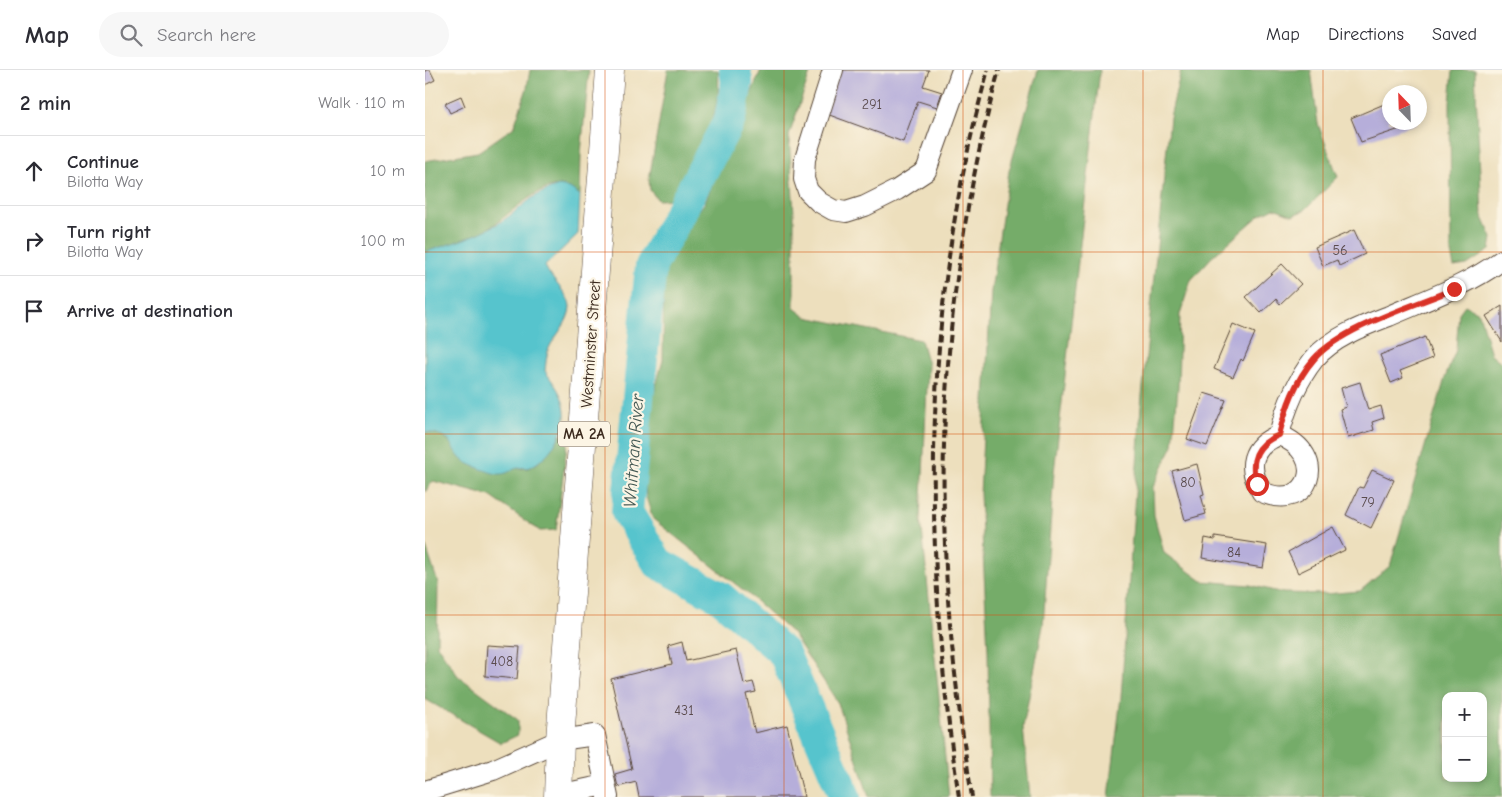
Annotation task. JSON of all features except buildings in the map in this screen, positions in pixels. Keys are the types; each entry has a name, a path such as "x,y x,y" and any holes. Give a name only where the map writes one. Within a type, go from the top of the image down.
{"highway":[{"name":"Westminster Street","path":"558,796 560,740 610,70"}],"street":[{"path":"833,70 805,159 804,179 809,191 819,202 833,210 846,212 865,206 897,190 926,171 962,70"},
{"path":"1279,435 1287,403 1315,359 1333,342 1359,328 1454,289 1502,260"},
{"path":"425,791 493,770 560,740 595,735 606,791 558,796"}],"green space":[{"path":"530,70 589,70 581,153 580,195 565,187 549,188 528,198 480,233 425,252 425,161 478,152 514,127 527,88"},
{"path":"668,70 718,70 718,88 712,121 691,168 674,199 658,200 650,190 649,180"},
{"path":"761,70 811,70 789,136 794,214 794,308 806,317 921,340 928,365 921,519 949,797 869,797 838,703 793,634 747,593 653,519 646,497 641,442 663,360 664,262 679,234 704,204"},
{"path":"1038,70 1100,70 1054,472 1043,626 1023,727 1030,797 990,797 988,650 980,494 991,291 1009,171"},
{"path":"1181,70 1311,70 1318,124 1338,177 1305,210 1293,215 1274,208 1260,215 1211,258 1191,280 1180,314 1178,387 1173,445 1153,487 1154,515 1164,553 1202,581 1250,585 1283,593 1326,594 1360,591 1390,566 1445,378 1456,350 1459,313 1465,305 1479,313 1491,354 1502,363 1502,797 1109,797 1121,697 1141,406 1170,117"},
{"path":"1453,70 1475,70 1482,215 1492,238 1490,250 1467,265 1454,267 1451,253 1450,102"},
{"path":"425,432 439,435 449,440 463,461 523,469 538,463 547,454 560,435 568,438 556,530 540,531 490,496 433,481 425,492"},
{"path":"425,544 438,583 437,645 458,676 518,720 518,735 501,743 425,699"}],"water":[{"path":"559,186 570,188 580,195 578,234 545,266 567,297 570,306 565,323 549,348 545,371 561,395 565,420 560,436 555,444 537,463 529,468 518,468 506,473 497,474 464,462 446,438 425,432 425,252 489,229 532,198"}],"waterway":[{"name":"Whitman River","path":"735,70 737,82 730,119 651,266 627,512 658,563 720,597 784,653 845,797"}],"railway":[{"path":"959,797 947,706 939,615 934,523 935,432 940,340 950,250 966,159 988,70"},
{"path":"972,797 951,640 945,545 945,425 948,365 962,246 984,128 999,70"}],"route":[{"path":"1257,484 1253,467 1254,457 1258,448 1267,440 1279,435 1287,403 1315,359 1333,342 1359,328 1454,289"}]}
